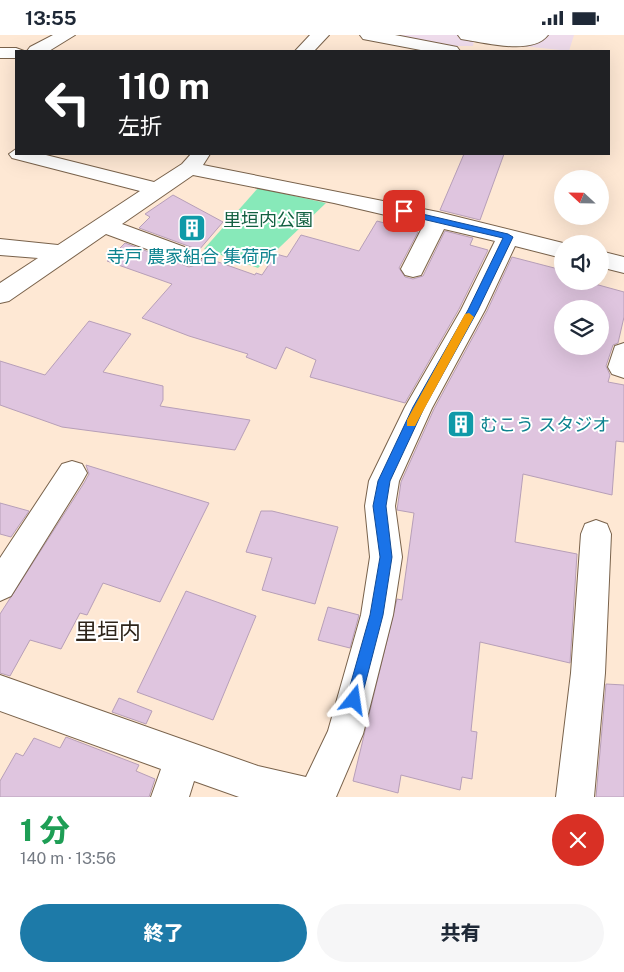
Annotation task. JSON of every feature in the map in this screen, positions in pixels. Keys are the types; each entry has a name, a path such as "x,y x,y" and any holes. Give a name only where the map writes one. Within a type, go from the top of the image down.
{"street":[{"path":"38,50 66,35"},
{"path":"305,50 320,35"},
{"path":"369,35 446,50"},
{"path":"467,35 508,41 531,40 539,35"},
{"path":"0,53 15,53"},
{"path":"0,146 15,152"},
{"path":"25,155 156,189"},
{"path":"0,295 195,161 554,248"},
{"path":"413,269 438,219"},
{"path":"104,225 190,257"},
{"path":"317,797 345,734 377,615 386,557 380,506 384,481 418,407 473,310 508,237"},
{"path":"0,247 61,253"},
{"path":"609,261 624,265"},
{"path":"624,353 620,367 624,368"},
{"path":"0,586 72,473"},
{"path":"576,797 588,673 596,535"},
{"path":"0,693 258,785 309,797"},
{"path":"170,797 183,759"}],"shaded area":[{"path":"397,35 574,35 569,50 474,41 473,46 456,46"}],"green space":[{"name":"里垣内公園","path":"258,188 326,203 258,268 204,249"}],"building":[{"path":"464,155 504,155 480,220 440,210"},
{"path":"173,195 223,222 199,250 139,228 150,217 145,214"},
{"path":"377,221 418,232 399,268 405,277 413,279 423,276 445,231 473,238 470,245 488,250 459,309 405,403 310,377 316,360 286,347 276,369 246,357 248,354 189,336 142,318 172,284 107,261 125,243 189,267 199,264 204,257 255,275 256,273 262,275 276,254 287,257 301,235 359,251"},
{"path":"512,257 554,268 554,290 609,290 609,288 624,292 624,317 618,343 613,345 606,366 610,375 608,382 624,385 624,442 616,441 612,495 523,474 515,542 577,554 570,663 480,642 471,731 477,732 472,779 462,777 460,790 401,775 398,793 353,781 397,599 402,600 414,513 397,510 401,482 434,409 487,311"},
{"path":"89,321 131,334 103,372 163,386 163,400 160,406 250,420 235,450 62,427 0,405 0,361 45,375"},
{"path":"86,465 209,503 160,602 103,583 87,615 80,613 61,649 30,640 10,676 0,673 0,614 84,483 89,474"},
{"path":"0,503 29,511 11,537 0,534"},
{"path":"261,511 272,511 338,527 315,604 262,590 272,558 246,552"},
{"path":"186,591 256,616 213,720 137,692"},
{"path":"328,607 359,615 350,648 318,640"},
{"path":"606,684 624,685 624,797 596,797"},
{"path":"119,698 152,711 146,724 112,712"},
{"path":"66,737 139,765 136,771 155,779 149,797 0,797 0,781 16,753 23,756 34,738 60,748"}],"slow traffic":[{"path":"411,423 418,407 469,317"}],"place":[{"name":"寺戸 農家組合 集荷所","path":"192,228"},
{"name":"むこう スタジオ","path":"461,424"}],"district":[{"name":"里垣内","path":"108,631"}],"route":[{"path":"354,700 377,615 386,557 380,506 384,481 418,407 473,310 508,237 404,211"}]}
